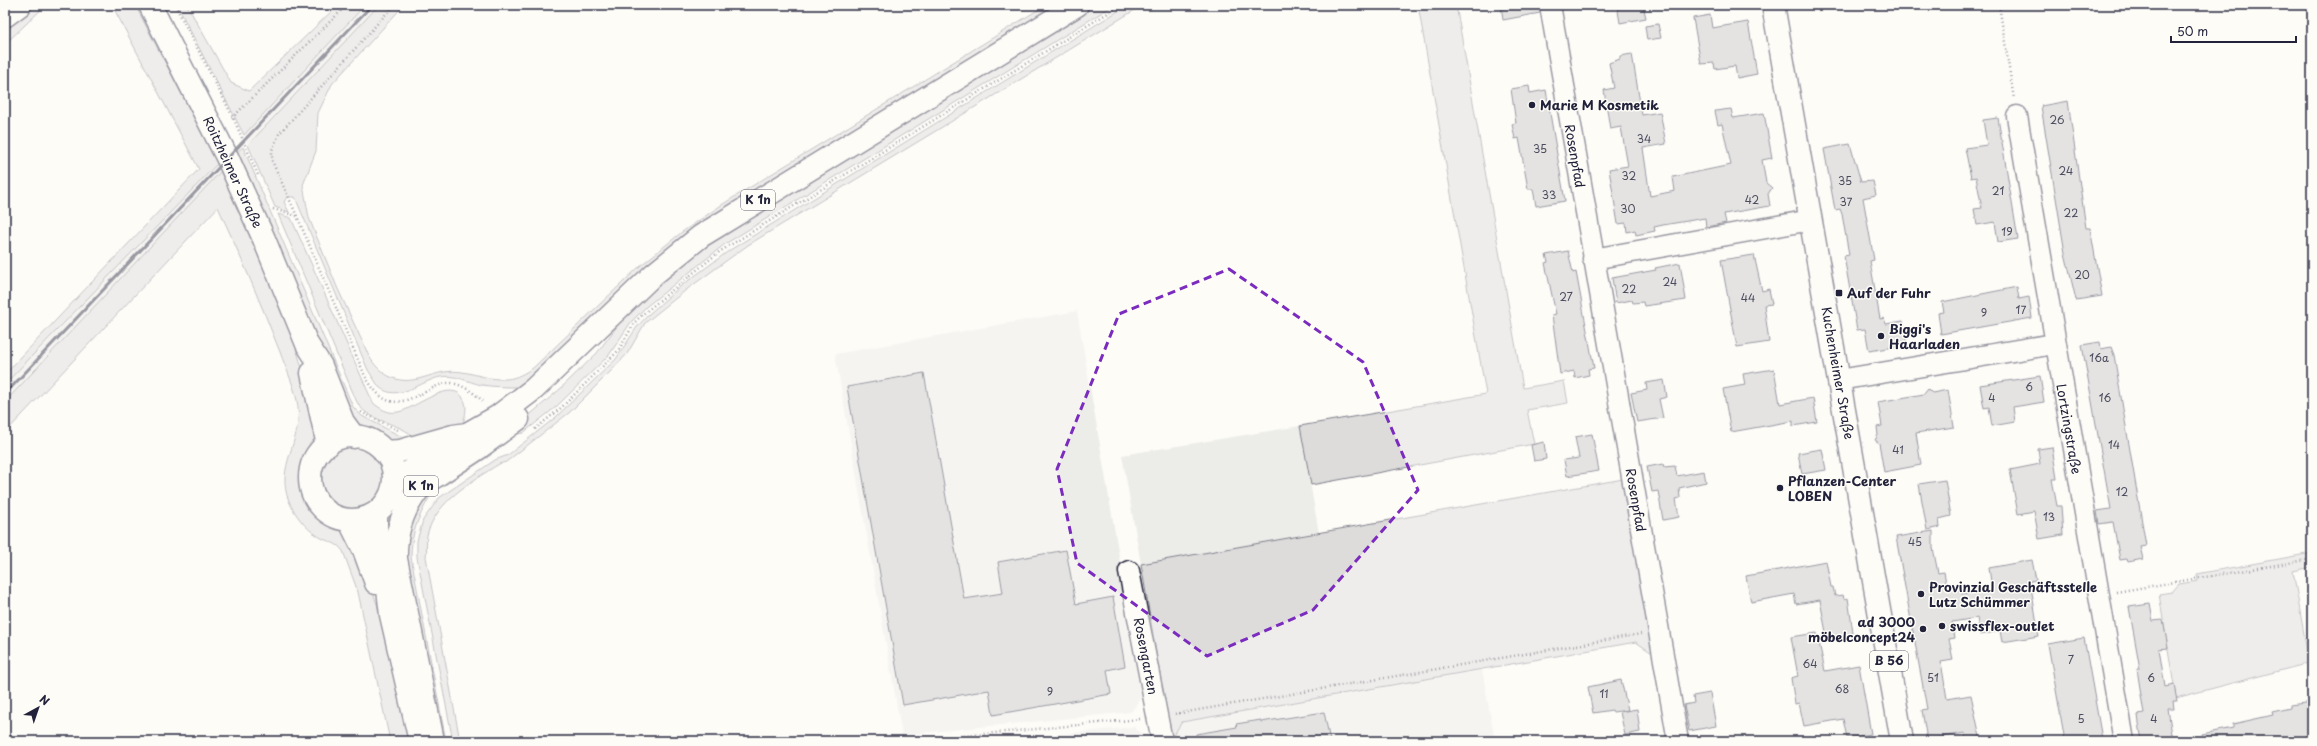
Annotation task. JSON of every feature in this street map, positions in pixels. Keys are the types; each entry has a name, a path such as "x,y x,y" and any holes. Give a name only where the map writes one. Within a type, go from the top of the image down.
{"main road":[{"path":"5,12 10,5"},
{"path":"5,16 20,5"},
{"name":"Roitzheimer Straße","path":"150,5 228,159 264,239 307,344 321,366 343,422 354,437"},
{"name":"K 1n","path":"384,452 400,451 453,436 467,434 497,416 534,389 613,311 654,274 702,236 1077,5"},
{"name":"Kuchenheimer Straße","path":"1773,5 1902,741"},
{"name":"K 1n","path":"433,741 396,559 397,537 407,507 422,485 511,424 563,380 605,338 610,328 613,311"},
{"name":"Roitzheimer Straße","path":"307,344 328,445"},
{"name":"K 1n","path":"394,483 405,474 460,444 467,434"},
{"path":"354,437 372,442 384,452 392,466 394,483 388,500 376,513 363,519 349,520 336,516 324,509 312,490 311,476 314,462 321,451 328,445 340,439 354,437"},
{"path":"376,513 376,528 386,572 391,615 420,741"},
{"path":"349,520 364,550 378,588 391,615"}],"street":[{"name":"Rosenpfad","path":"1550,5 1678,741"},
{"name":"Lortzingstraße","path":"2017,116 2054,344 2124,741"},
{"path":"1593,259 1811,220"},
{"path":"1839,380 2054,344"},
{"name":"Rosengarten","path":"1130,570 1162,741"}],"path":[{"path":"232,117 347,5"},
{"path":"394,5 279,134 272,150 272,161 365,376 374,391 391,403 400,403 441,384 451,383 476,395 492,408 497,416"},
{"path":"531,432 561,408 618,351 635,322 642,314 719,252 1121,5"},
{"path":"1999,5 2017,116"},
{"path":"273,209 297,216"},
{"path":"2098,595 2312,559"},
{"path":"912,741 1158,717 1658,632"}],"highlighted area":[{"path":"1229,269 1363,362 1418,490 1313,610 1207,656 1077,563 1057,469 1119,314"}],"shaded area":[{"path":"33,5 46,5 5,44 5,32"},
{"path":"112,5 135,5 218,163 5,384 5,374 199,169"},
{"path":"177,5 187,5 231,83 249,91 338,5 365,5 244,135"},
{"path":"365,5 379,5 248,145 244,135"},
{"path":"379,5 404,5 332,84 318,113 316,151 303,185 309,218 337,287 369,356 376,366 385,374 400,380 413,380 452,371 499,379 514,378 527,372 640,266 682,232 723,204 1046,5 1058,5 641,273 520,387 487,386 456,377 446,376 433,379 410,390 394,393 379,387 368,370 295,197 287,197 284,202 289,212 275,207 248,145"},
{"path":"1095,5 1114,5 725,244 647,306 631,322 609,355 556,407 523,433 517,434 512,430 559,390 597,353 633,305 712,241"},
{"path":"1128,5 1143,5 748,245 686,290 645,323 627,354 570,412 506,462 499,464 466,485 446,502 438,512 427,535 426,557 460,741 453,741 417,557 417,541 423,520 439,498 495,460 508,455 556,417 616,359 637,327 649,314 681,286 730,250"},
{"path":"1418,5 1456,5 1523,388 1564,381 1568,403 1527,410 1534,444 1311,485 1300,426 1486,394"},
{"path":"243,147 353,407 362,416 406,439 392,442 360,425 350,416 313,330 311,331 237,152"},
{"path":"218,163 222,170 218,175 5,402 5,384"},
{"path":"222,170 241,208 293,338 314,408 317,436 302,463 300,481 304,497 316,515 346,533 357,549 377,604 397,675 411,741 390,741 358,592 343,551 332,542 313,533 297,516 289,501 285,477 298,420 297,400 265,315 218,207 5,433 5,402"},
{"path":"278,214 291,218 373,403 388,412 398,412 443,392 451,391 459,393 466,406 466,414 461,427 416,439 409,433 375,418 361,408 356,400"},
{"path":"1077,311 1143,696 1131,712 902,735 835,354"},
{"path":"1300,426 1319,533 1141,564 1122,455"},
{"path":"1839,442 1862,560 1859,558 1857,552"},
{"path":"347,447 359,447 375,456 382,466 384,478 382,490 375,500 359,509 347,509 336,504 327,495 322,484 322,472 327,461 336,452"},
{"path":"492,450 491,455 442,487 435,484"},
{"path":"1629,478 1655,655 1636,642 1182,722 1171,739 1141,564"},
{"path":"428,492 429,498 418,519 412,540 411,557 446,741 439,741 404,560 406,529"},
{"path":"2312,553 2312,567 2293,571 2309,663 2176,698 2159,594 2172,592 2179,584 2198,581 2197,574"},
{"path":"1482,669 1495,741 1171,741 1182,722"},
{"path":"1134,727 1151,741 994,741"},
{"path":"903,737 904,741 865,741"}],"building":[{"path":"1501,5 1539,5 1540,13 1503,20"},
{"path":"1617,5 1643,5 1646,18 1620,23"},
{"path":"1710,15 1712,28 1748,22 1757,74 1737,78 1735,66 1715,69 1714,63 1701,64 1693,18"},
{"path":"1658,24 1661,38 1647,40 1645,26"},
{"path":"1632,54 1642,115 1660,112 1666,144 1643,148 1650,196 1675,191 1673,177 1731,165 1722,124 1718,125 1715,111 1731,109 1733,118 1764,113 1772,158 1762,160 1766,183 1772,188 1768,194 1770,206 1724,214 1726,223 1706,227 1705,218 1654,227 1655,231 1636,235 1635,230 1627,232 1626,223 1618,224 1609,169 1628,166 1621,127 1610,129 1604,90 1614,88 1609,63 1620,59 1620,56"},
{"path":"1529,86 1530,93 1546,90 1565,201 1536,206 1533,189 1528,189 1519,138 1515,139 1512,124 1516,123 1511,89"},
{"path":"2068,101 2086,228 2090,228 2102,296 2076,300 2065,253 2041,106"},
{"path":"1998,118 2018,239 1998,242 1995,222 1977,225 1974,209 1982,208 1976,177 1971,178 1965,148 1987,145 1983,120"},
{"path":"1850,144 1861,182 1873,181 1876,195 1863,198 1874,260 1870,261 1880,319 1884,318 1886,324 1903,321 1907,345 1869,351 1865,329 1857,330 1844,256 1849,255 1842,214 1840,209 1835,210 1824,149"},
{"path":"1568,251 1573,273 1576,272 1594,368 1588,369 1589,375 1575,378 1574,371 1560,374 1552,315 1556,314 1545,263 1548,262 1546,255"},
{"path":"1754,255 1762,291 1769,289 1772,304 1764,305 1769,342 1737,347 1721,260"},
{"path":"1680,263 1686,300 1644,306 1643,302 1633,303 1632,300 1616,303 1612,278 1656,270 1655,268"},
{"path":"2017,287 2019,299 2029,297 2032,318 1941,334 1938,313 1944,312 1942,302"},
{"path":"2100,342 2101,349 2111,347 2114,355 2146,546 2140,547 2143,559 2128,562 2127,559 2120,560 2113,522 2099,524 2097,511 2111,509 2082,345"},
{"path":"1774,369 1780,404 1813,398 1817,422 1793,426 1793,421 1731,432 1723,389 1745,385 1743,374"},
{"path":"924,373 964,599 1003,593 998,562 1066,550 1076,604 1113,597 1125,666 1107,670 1111,694 993,715 989,690 903,705 847,387"},
{"path":"2040,376 2044,402 2013,407 2015,422 1992,426 1989,407 1984,408 1980,385"},
{"path":"1664,380 1667,397 1659,399 1663,418 1637,422 1631,393 1647,390 1646,383"},
{"path":"1928,389 1932,393 1948,390 1954,427 1916,433 1921,465 1884,472 1879,443 1875,440 1878,435 1877,427 1882,426 1878,402 1924,394"},
{"path":"1592,434 1599,471 1567,476 1564,460 1579,458 1575,437"},
{"path":"1544,442 1546,459 1534,461 1531,445"},
{"path":"2052,447 2057,479 2052,479 2057,506 2061,506 2063,535 2039,539 2034,511 2018,514 2010,470 2040,464 2038,449"},
{"path":"1822,449 1826,470 1802,474 1798,453"},
{"path":"1663,464 1664,467 1675,466 1677,476 1704,471 1706,482 1679,488 1680,498 1676,499 1679,517 1663,520 1658,491 1652,492 1647,467"},
{"path":"1945,480 1951,516 1939,519 1940,527 1927,530 1919,484"},
{"path":"1933,531 1933,548 1938,573 1944,572 1947,588 1957,587 1962,594 1992,588 1989,568 2032,560 2036,580 2030,581 2039,636 2002,642 2000,631 1980,635 1977,618 1952,622 1955,638 1949,639 1953,660 1941,662 1947,699 1971,695 1980,737 1966,739 1964,733 1927,740 1922,710 1927,709 1896,537"},
{"path":"1826,561 1831,587 1833,587 1835,596 1843,595 1844,599 1848,598 1853,633 1827,638 1820,600 1796,604 1794,594 1751,602 1746,576"},
{"path":"2150,604 2153,621 2163,620 2168,648 2159,649 2165,687 2174,685 2177,701 2173,701 2174,709 2168,709 2173,741 2142,741 2138,715 2144,714 2137,669 2140,669 2129,607"},
{"path":"1817,633 1825,671 1859,665 1871,734 1847,738 1843,719 1804,726 1799,703 1795,704 1791,678 1798,676 1791,637"},
{"path":"2084,638 2102,739 2065,741 2048,644"},
{"path":"1621,680 1628,710 1613,712 1612,710 1593,713 1588,687"},
{"path":"1710,693 1716,726 1689,731 1684,705 1694,703 1693,696"},
{"path":"2312,702 2312,738 2293,741 2202,741 2202,734 2233,728 2233,724 2273,715 2272,712 2290,708 2290,705"},
{"path":"1637,709 1640,732 1625,735 1620,712"},
{"path":"1324,712 1330,741 1196,741 1196,734 1237,727 1236,724 1261,720 1261,722"}],"railway":[{"path":"5,394 372,5"}],"place":[{"name":"Marie M Kosmetik","path":"1532,105"},
{"name":"Auf der Fuhr","path":"1839,293"},
{"name":"Biggi's Haarladen","path":"1881,336"},
{"name":"Pflanzen-Center LOBEN","path":"1780,488"},
{"name":"Provinzial Geschäftsstelle Lutz Schümmer","path":"1921,594"},
{"name":"swissflex-outlet","path":"1942,626"},
{"name":"ad 3000 möbelconcept24","path":"1923,629"}]}
